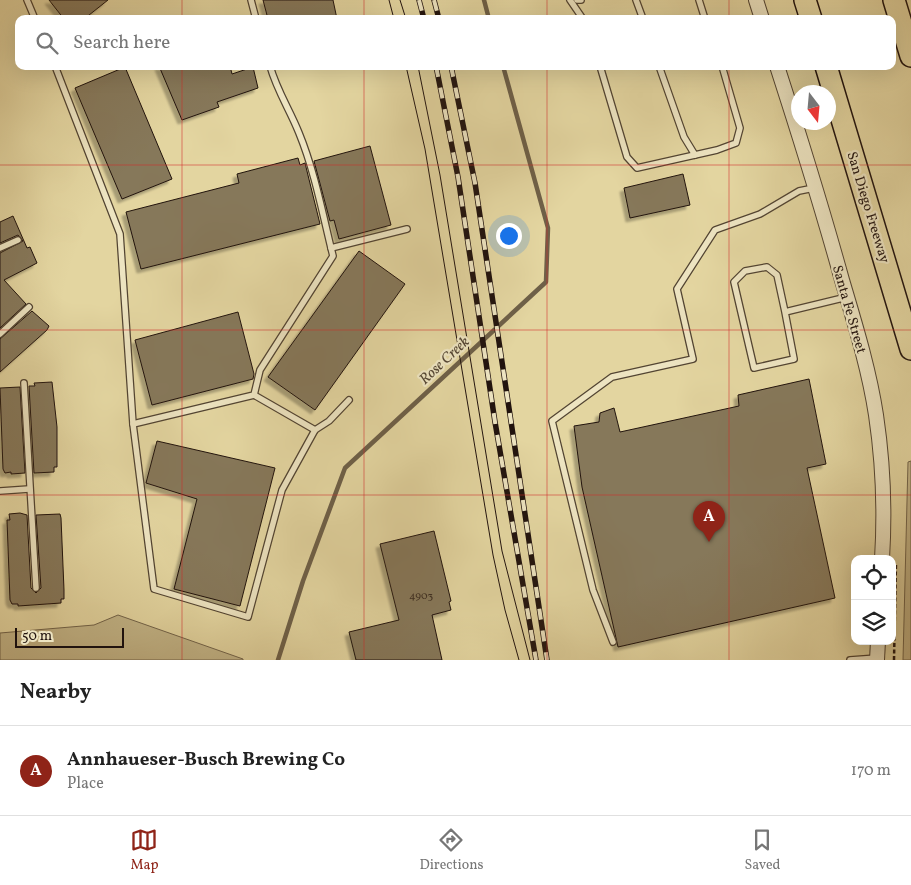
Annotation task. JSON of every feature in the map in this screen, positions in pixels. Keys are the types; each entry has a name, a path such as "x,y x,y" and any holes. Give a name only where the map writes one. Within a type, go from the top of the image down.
{"highway":[{"path":"806,0 810,15"},
{"path":"894,0 911,56"},
{"name":"San Diego Freeway","path":"827,70 911,348"}],"street":[{"path":"756,0 761,15"},
{"name":"Santa Fe Street","path":"778,70 816,187 847,297 876,415 884,524 882,555"},
{"path":"877,659 878,645"}],"lane":[{"path":"27,0 33,15"},
{"path":"251,0 255,15"},
{"path":"570,0 580,15"},
{"path":"636,0 642,15"},
{"path":"699,0 705,15"},
{"path":"57,70 120,234 133,424 154,589 248,617 282,490 315,430 329,421 350,400"},
{"path":"254,395 260,370 333,256 310,163 299,132 275,85 271,70"},
{"path":"601,70 627,156 637,168 695,155 736,143 740,128 723,70"},
{"path":"660,70 684,137 695,155"},
{"path":"613,642 593,590 552,421 612,377 693,358 677,289 715,230 760,214 799,191 816,187"},
{"path":"331,248 407,229"},
{"path":"0,248 18,240"},
{"path":"767,267 777,275 785,312 794,359 754,368 734,282 745,271 767,267"},
{"path":"785,312 847,297"},
{"path":"0,334 29,307"},
{"path":"24,383 36,588"},
{"path":"133,424 254,395 315,430"},
{"path":"0,491 29,489"},
{"path":"850,660 877,659"}],"shaded area":[{"path":"911,461 911,660 903,660 908,462"},
{"path":"118,615 243,660 0,660 0,633 94,625"}],"building":[{"path":"49,0 108,0 89,15 61,15"},
{"path":"263,0 333,0 336,15 267,15"},
{"path":"118,70 126,70 172,179 122,199 75,88"},
{"path":"161,70 231,70 232,74 244,70 254,70 258,88 217,102 219,107 182,120"},
{"path":"370,146 391,225 339,239 334,220 330,221 314,161"},
{"path":"298,158 300,165 305,163 320,224 141,269 126,212 239,183 237,174"},
{"path":"683,174 690,205 630,218 624,188"},
{"path":"13,216 27,248 30,247 37,263 4,280 26,304 0,328 0,253 23,241 18,235 0,243 0,222"},
{"path":"359,251 405,284 315,410 268,377"},
{"path":"32,311 49,326 47,330 0,372 0,339"},
{"path":"238,312 254,374 253,379 152,405 135,340"},
{"path":"809,379 826,464 807,468 835,598 618,647 582,487 574,426 599,422 600,413 614,408 620,432 739,406 738,395"},
{"path":"52,382 57,427 57,467 54,467 54,472 34,473 29,386 35,386 34,383"},
{"path":"20,387 25,473 11,474 11,472 5,473 3,469 0,388"},
{"path":"157,441 275,468 240,606 174,589 197,499 146,483"},
{"path":"20,513 27,515 31,588 36,593 41,588 36,515 60,514 64,590 64,599 61,599 61,603 18,606 18,604 12,604 10,600 7,520 10,520 9,514"},
{"path":"434,531 451,601 449,602 451,610 432,615 442,660 356,660 349,632 399,620 380,544"}],"waterway":[{"name":"Rose Creek","path":"484,0 488,15"},
{"name":"Rose Creek","path":"278,660 303,581 345,468 546,282 548,228 504,70"}],"tram line":[{"path":"389,0 393,15"},
{"path":"400,0 405,15"},
{"path":"407,70 425,149 493,555 505,610 519,660"},
{"path":"419,70 440,175 502,551 530,660"}],"railway":[{"path":"419,0 423,15"},
{"path":"434,0 438,15"},
{"path":"437,70 458,177 495,422 536,660"},
{"path":"452,70 475,183 547,660"}],"place":[{"name":"Annhaueser-Busch Brewing Co","path":"709,542"}]}
